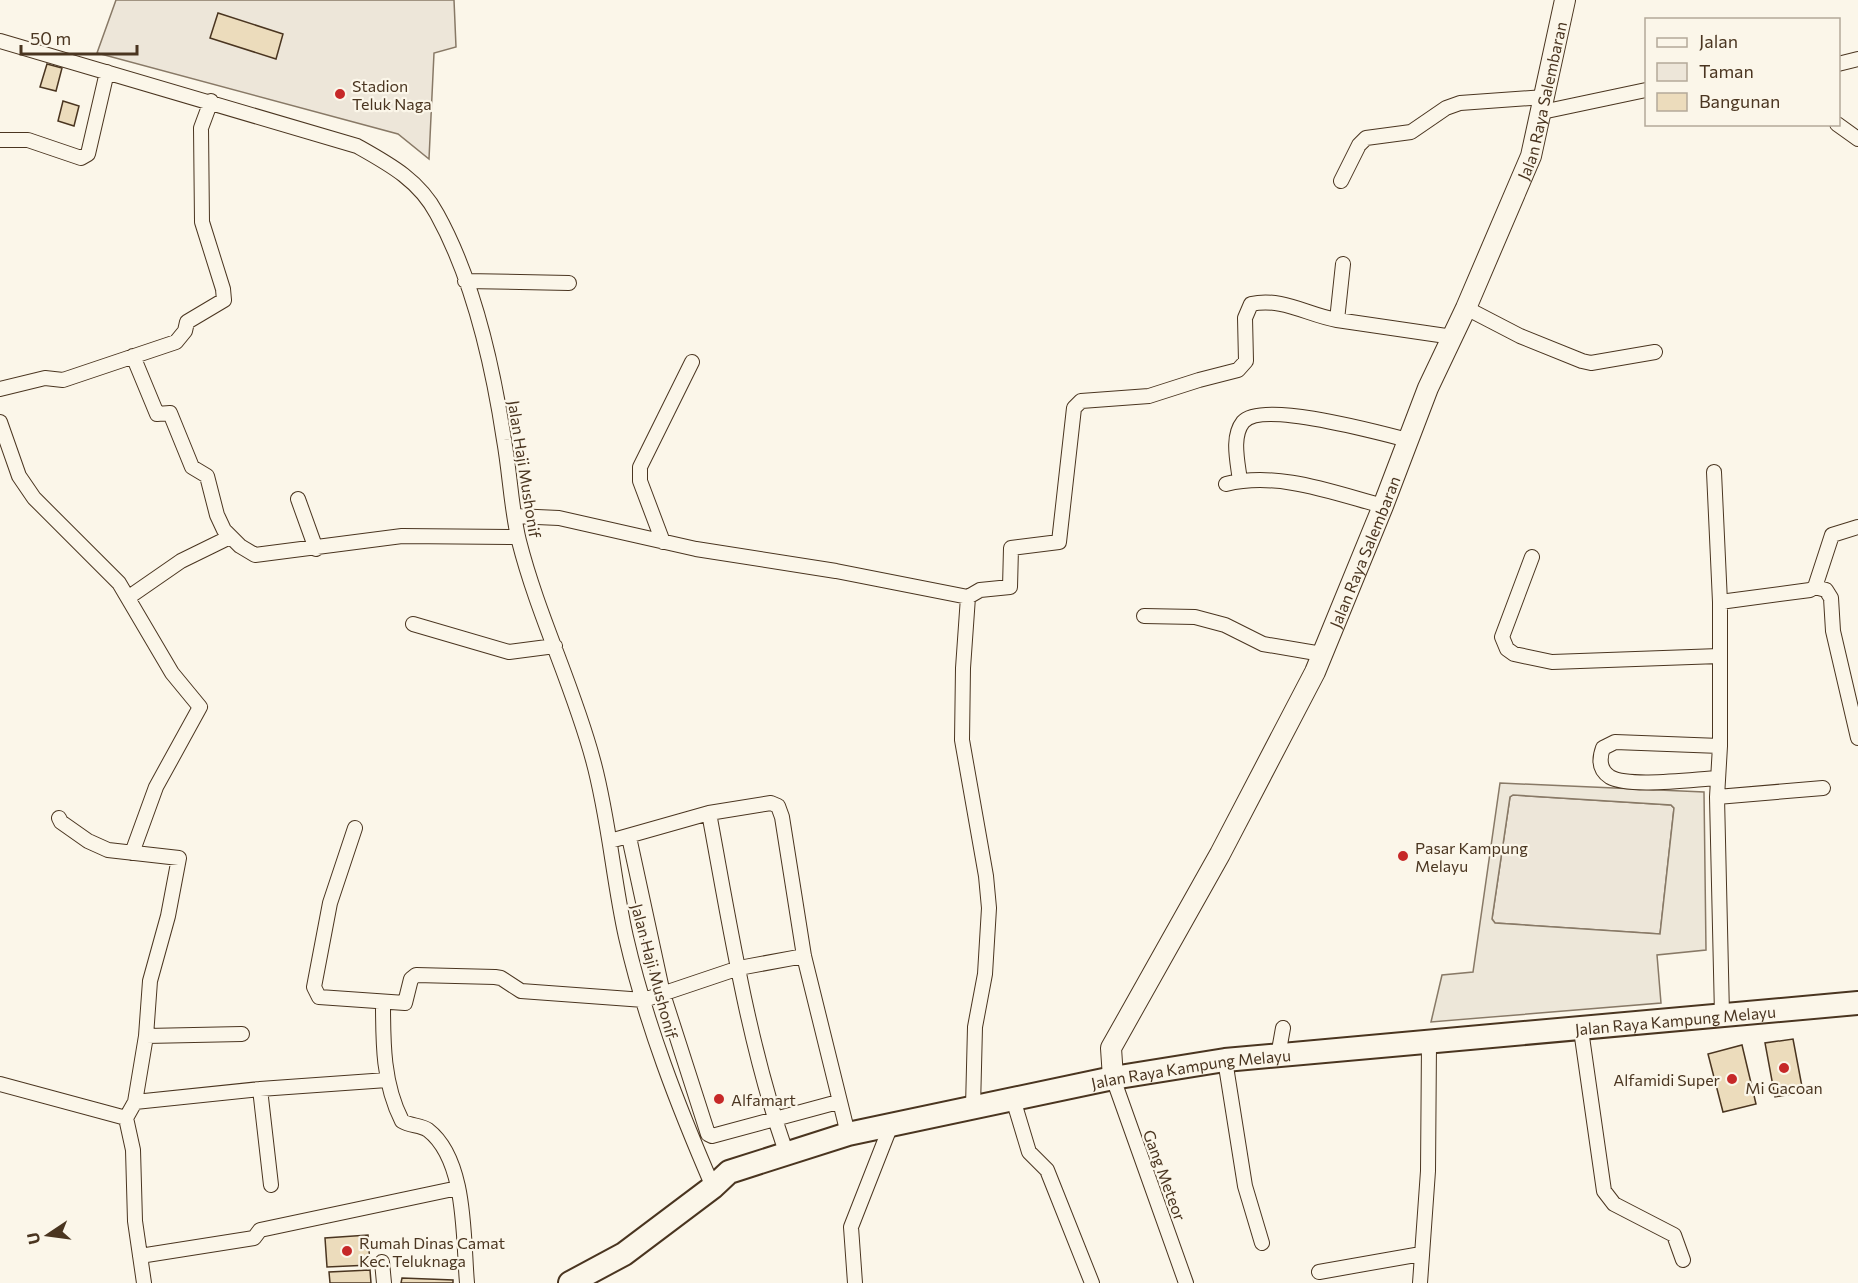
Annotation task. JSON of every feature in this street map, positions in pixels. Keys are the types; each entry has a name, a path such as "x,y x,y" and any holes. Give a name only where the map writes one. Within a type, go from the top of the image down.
{"main road":[{"name":"Jalan Raya Salembaran","path":"1113,1078 1111,1048 1220,854 1322,654 1383,506 1428,387 1466,308 1531,156 1565,0"},
{"name":"Jalan Raya Kampung Melayu","path":"570,1283 624,1254 713,1187 729,1172 848,1134 1113,1078 1225,1060 1581,1030 1858,1003"}],"street":[{"name":"Jalan Haji Mushonif","path":"0,41 211,101 357,146 398,169 416,184 438,214 465,281 495,390 518,537 536,599 567,675 594,762 626,937 673,1096 713,1187"},
{"path":"1840,64 1858,59"},
{"path":"0,140 28,140 81,158 88,154 107,72"},
{"path":"1341,181 1359,145 1366,138 1411,132 1446,108 1460,103 1543,104 1645,90"},
{"path":"0,389 45,378 63,380 176,342 185,331 187,322 224,300 223,289 202,222 201,128 211,101"},
{"path":"1840,126 1858,139"},
{"path":"1337,320 1343,264"},
{"path":"465,281 568,283"},
{"path":"515,516 559,518 663,542 968,597 980,590 1010,587 1011,548 1059,542 1074,408 1081,400 1149,396 1238,370 1246,360 1245,318 1251,304 1269,302 1288,305 1337,320 1453,337"},
{"path":"1466,308 1520,336 1582,361 1592,363 1655,352"},
{"path":"133,356 157,414 170,413 192,467 207,476 219,521 230,537 255,555 316,549 402,536 518,537"},
{"path":"663,542 640,481 640,467 692,362"},
{"path":"1383,506 1282,481 1233,482 1237,436 1242,424 1250,417 1301,415 1408,440"},
{"path":"0,422 6,459 34,498 97,558 129,597 172,673 200,707 156,787 132,853"},
{"path":"1714,472 1720,602 1720,746 1717,797 1722,1015"},
{"path":"298,500 316,549"},
{"path":"1720,602 1810,590 1815,587 1832,535 1858,527"},
{"path":"129,597 181,561 230,537"},
{"path":"1532,558 1502,637 1507,649 1515,654 1552,662 1719,656"},
{"path":"1815,587 1826,590 1831,598 1833,631 1858,738"},
{"path":"968,597 963,668 962,740 986,876 988,908 985,974 975,1027 973,1107"},
{"path":"1144,616 1195,616 1225,625 1277,648 1322,654"},
{"path":"412,624 509,652 555,646"},
{"path":"1718,778 1647,782 1611,777 1601,767 1600,757 1603,748 1615,742 1720,746"},
{"path":"1717,797 1823,788"},
{"path":"610,841 709,813 771,803 778,806 804,956 838,1102 848,1134"},
{"path":"709,813 739,968 775,1119 786,1152"},
{"path":"59,818 61,822 88,841 114,851 179,858 168,916 150,981 146,1036 135,1102 126,1118 133,1150 135,1221 144,1283"},
{"path":"355,828 330,903 315,990 319,997 383,1003 406,1002 411,979 416,975 495,977 501,978 521,991 644,1000 739,968 804,956"},
{"path":"629,837 663,994 708,1134 712,1136 838,1102"},
{"path":"383,1003 387,1080 402,1121 427,1130 441,1145 459,1188 466,1283"},
{"path":"1278,1056 1282,1028"},
{"path":"1581,1030 1604,1191 1614,1204 1674,1235 1683,1260"},
{"path":"146,1036 242,1034"},
{"path":"1420,1283 1428,1171 1429,1043"},
{"path":"1225,1060 1245,1186 1262,1243"},
{"name":"Gang Meteor","path":"1113,1078 1186,1283"},
{"path":"135,1102 260,1089 387,1080"},
{"path":"0,1084 126,1118"},
{"path":"260,1089 271,1185"},
{"path":"1013,1099 1029,1152 1047,1170 1092,1283"},
{"path":"855,1283 851,1227 891,1125"},
{"path":"140,1256 254,1238 260,1230 459,1188"},
{"path":"1320,1272 1421,1254"},
{"path":"382,1262 384,1283"}],"green space":[{"name":"Stadion Teluk Naga","path":"116,0 454,0 456,47 434,53 429,159 398,134 97,53"},
{"path":"1513,795 1671,805 1674,808 1660,934 1495,923 1492,919 1510,797"}],"shaded area":[{"path":"1500,783 1704,792 1706,950 1657,955 1661,1003 1431,1022 1442,975 1473,972","holes":["1513,795 1671,805 1674,808 1660,934 1495,923 1492,919 1510,797"]}],"building":[{"path":"218,13 283,34 276,59 210,38"},
{"path":"47,64 62,68 56,91 40,87"},
{"path":"63,101 79,106 74,126 58,121"},
{"name":"Mi Gacoan","path":"1793,1039 1803,1092 1775,1097 1765,1043"},
{"name":"Alfamidi Super","path":"1742,1045 1756,1104 1723,1112 1708,1054"},
{"name":"Rumah Dinas Camat Kec. Teluknaga","path":"368,1235 370,1265 327,1267 325,1238"},
{"path":"370,1270 371,1283 330,1283 329,1272"},
{"path":"402,1278 453,1280 453,1283 401,1283"}],"place":[{"name":"Stadion Teluk Naga","path":"340,94"},
{"name":"Pasar Kampung Melayu","path":"1403,856"},
{"name":"Mi Gacoan","path":"1784,1068"},
{"name":"Alfamidi Super","path":"1732,1079"},
{"name":"Alfamart","path":"719,1099"},
{"name":"Rumah Dinas Camat Kec. Teluknaga","path":"347,1251"}]}
